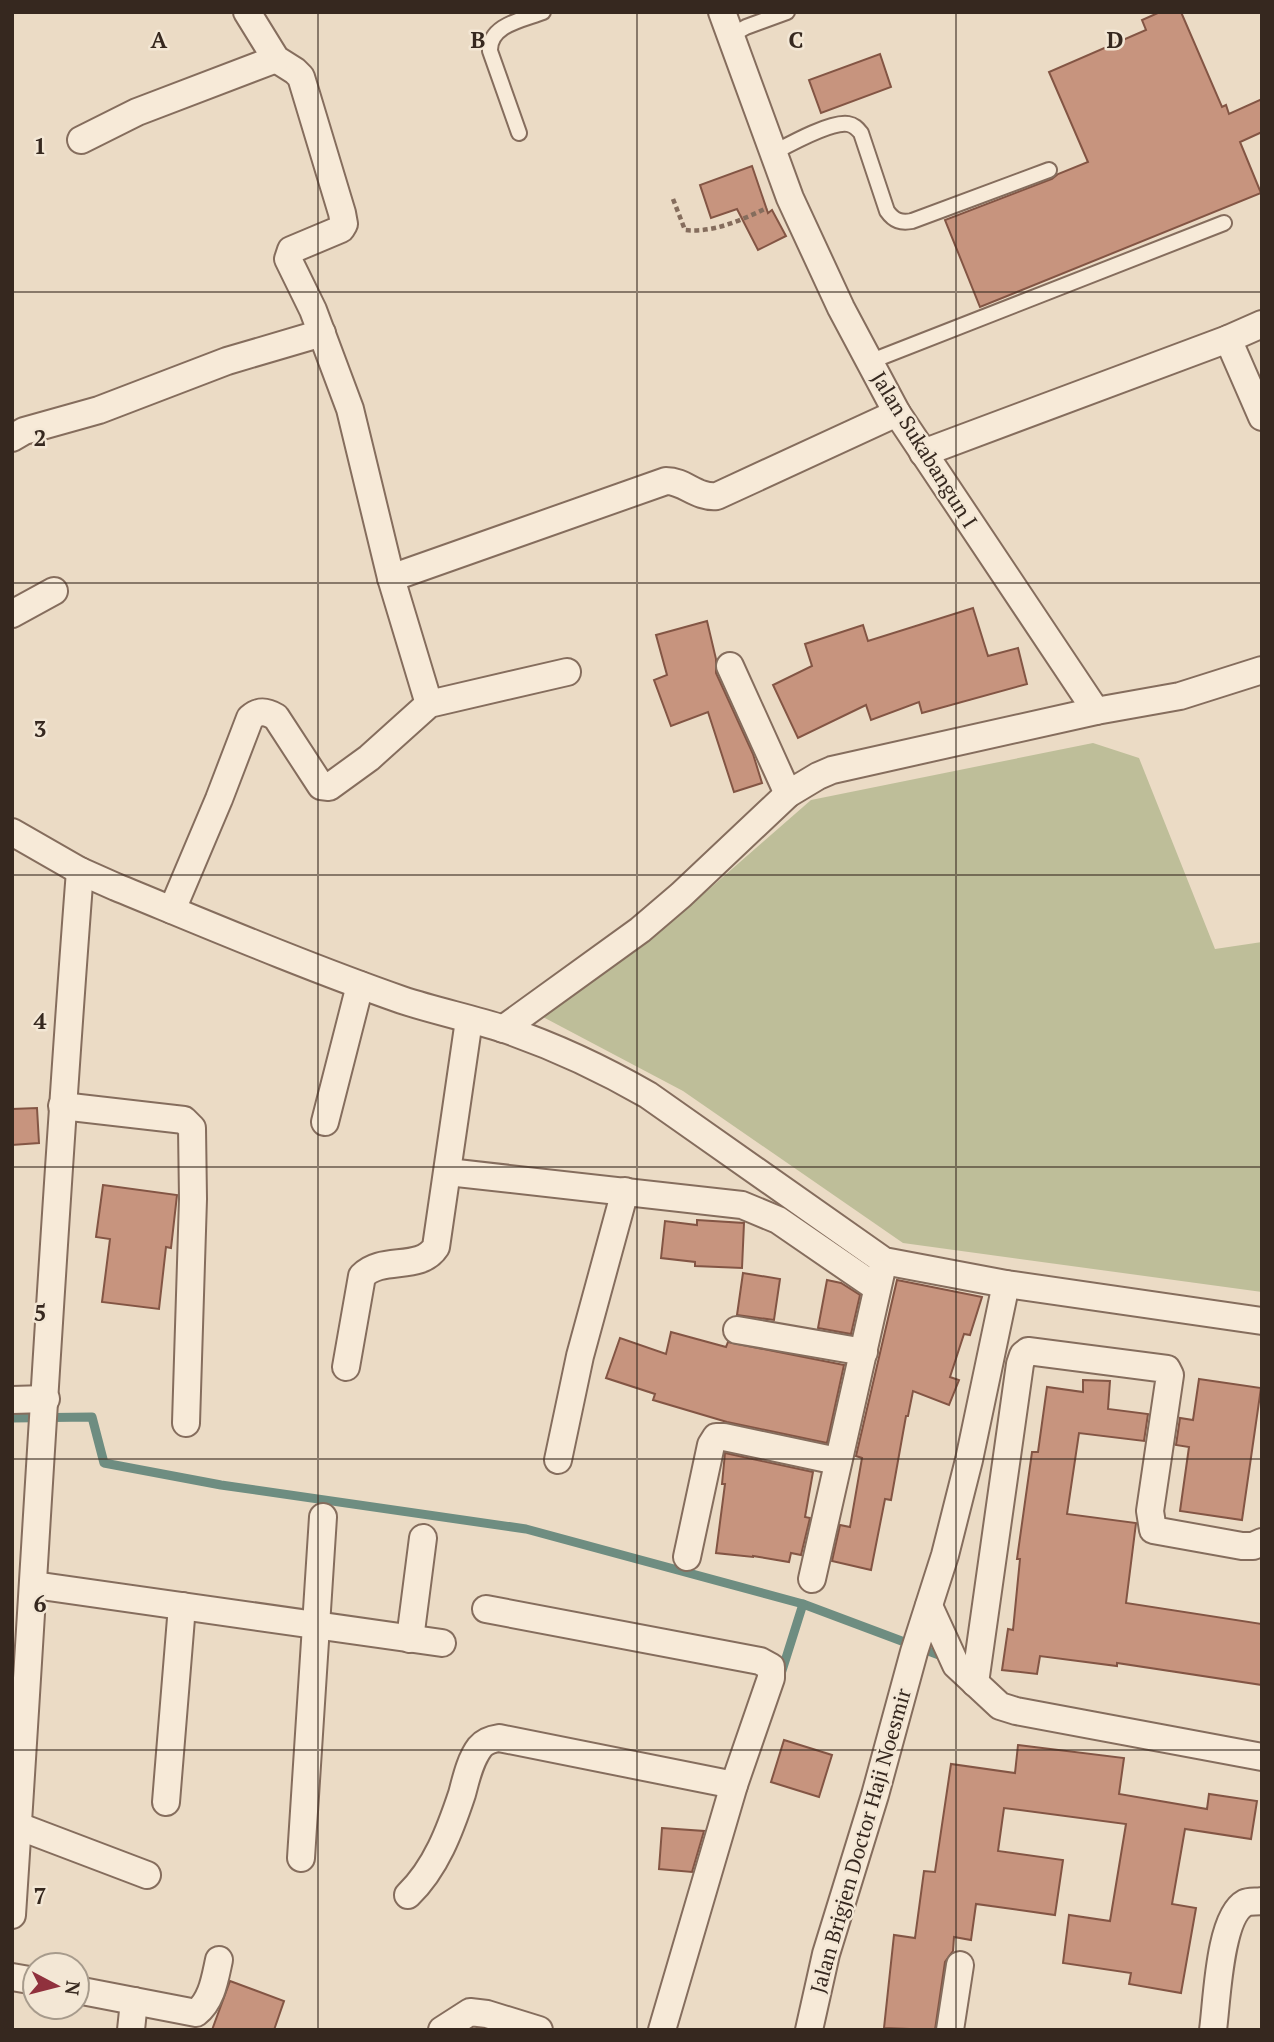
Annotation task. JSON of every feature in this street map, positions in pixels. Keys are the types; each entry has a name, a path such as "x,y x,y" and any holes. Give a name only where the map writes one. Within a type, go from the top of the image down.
{"street":[{"path":"247,12 276,59 301,77 344,221 341,229 291,250 288,256 322,332 350,409 390,578 429,704"},
{"name":"Jalan Sukabangun I","path":"734,26 773,153 790,198 869,362 923,453 1096,711"},
{"path":"81,140 137,112 276,59"},
{"path":"923,453 1262,324"},
{"path":"12,438 24,431 99,410 227,361 322,332"},
{"path":"1228,339 1262,417"},
{"path":"390,578 666,481 680,483 699,495 717,496 897,413"},
{"path":"12,614 54,591"},
{"path":"730,666 788,794"},
{"path":"503,1029 640,930 788,794 818,776 1096,711 1180,696 1262,670"},
{"path":"172,910 250,718 254,714 268,712 276,717 321,786 326,787 336,784 369,758 429,704 567,672"},
{"path":"12,832 80,871 172,910 360,985 423,1007 503,1029 555,1049 621,1080 648,1095 884,1261 1006,1284 1262,1321"},
{"path":"12,1915 18,1826 18,1752 34,1585 62,1106 80,871"},
{"path":"325,1122 360,985"},
{"path":"346,1367 362,1276 372,1269 425,1259 436,1247 469,1020"},
{"path":"62,1106 184,1120 192,1128 193,1199 186,1423"},
{"path":"448,1172 742,1205 778,1220 877,1289"},
{"path":"558,1460 580,1356 625,1191"},
{"path":"812,1579 884,1261"},
{"name":"Jalan Brigjen Doctor Haji Noesmir","path":"808,2030 826,1954 945,1555 969,1460 1006,1284"},
{"path":"737,1330 863,1352"},
{"path":"975,1684 1020,1364 1023,1355 1028,1352 1167,1369 1170,1375 1150,1511 1153,1530 1242,1546 1253,1546 1262,1542"},
{"path":"12,1400 46,1402"},
{"path":"687,1557 711,1445 716,1437 837,1461"},
{"path":"302,1858 323,1517"},
{"path":"410,1639 423,1538"},
{"path":"34,1585 442,1643"},
{"path":"166,1801 181,1606"},
{"path":"929,1606 956,1665 1000,1706 1262,1757"},
{"path":"486,1609 767,1664 772,1672 734,1785 662,2030"},
{"path":"408,1895 429,1872 452,1821 477,1752 481,1746 493,1739 499,1738 734,1785"},
{"path":"18,1826 147,1875"},
{"path":"1213,2030 1226,1937 1234,1915 1246,1903 1262,1901"},
{"path":"91,1993 196,2013 203,2008 219,1960"},
{"path":"950,2030 960,1965"},
{"path":"131,2030 134,2001"},
{"path":"442,2030 470,2012 487,2014 539,2030"}],"lane":[{"path":"519,133 490,51 490,43 496,32 543,12"},
{"path":"734,26 788,12"},
{"path":"773,153 803,137 842,124 855,126 861,134 887,211 903,222 1049,170"},
{"path":"869,362 1224,223"}],"path":[{"path":"673,199 685,230 699,231 737,222 790,198"}],"green space":[{"path":"1093,743 1139,758 1215,949 1262,942 1262,1292 903,1243 683,1091 543,1017 708,890 811,800"}],"building":[{"path":"1160,12 1181,12 1222,107 1226,105 1229,114 1262,99 1262,132 1240,142 1261,193 980,307 945,220 1052,179 1088,162 1049,72 1146,30 1142,20"},
{"path":"880,54 891,87 821,113 809,80"},
{"path":"752,166 768,213 772,210 786,236 758,250 737,209 711,218 700,185"},
{"path":"973,608 988,656 1018,648 1027,684 922,713 919,702 871,720 866,705 798,738 773,685 812,666 805,644 863,625 868,641"},
{"path":"707,621 716,659 716,673 753,754 762,783 734,792 708,712 671,726 654,680 667,675 656,635"},
{"path":"37,1108 39,1143 12,1145 12,1109"},
{"path":"103,1185 177,1195 171,1248 166,1247 159,1309 102,1302 110,1239 96,1237"},
{"path":"697,1220 744,1223 742,1268 695,1266 695,1262 661,1258 665,1221 697,1225"},
{"path":"743,1273 780,1279 774,1320 737,1315"},
{"path":"827,1280 841,1283 860,1295 851,1334 818,1328"},
{"path":"897,1280 982,1297 970,1335 964,1334 950,1377 959,1380 949,1405 913,1391 891,1500 885,1499 871,1570 832,1561 840,1525 850,1527 862,1458 856,1456"},
{"path":"671,1332 726,1347 728,1342 844,1365 827,1443 727,1422 653,1400 655,1394 606,1378 620,1338 666,1354"},
{"path":"1199,1379 1261,1388 1242,1520 1180,1511 1189,1447 1176,1445 1180,1418 1193,1420"},
{"path":"1083,1380 1110,1381 1108,1409 1148,1414 1144,1441 1079,1433 1067,1514 1136,1523 1126,1603 1262,1624 1262,1685 1117,1663 1117,1666 1040,1656 1037,1674 1002,1670 1008,1629 1013,1630 1020,1559 1017,1559 1032,1452 1038,1452 1047,1387 1083,1392"},
{"path":"725,1453 813,1472 805,1517 810,1518 801,1555 791,1553 789,1562 716,1553 725,1484 722,1484"},
{"path":"784,1740 832,1755 819,1797 771,1782"},
{"path":"1018,1745 1124,1758 1119,1794 1207,1809 1209,1794 1257,1801 1251,1839 1185,1829 1172,1904 1196,1908 1181,1993 1129,1984 1131,1973 1063,1963 1069,1915 1110,1921 1126,1824 1004,1808 998,1851 1063,1860 1055,1915 976,1904 971,1940 954,1937 953,1951 945,1962 935,2030 884,2028 894,1935 915,1938 924,1871 935,1872 951,1764 1015,1773"},
{"path":"662,1828 704,1831 692,1872 659,1869"},
{"path":"230,1981 284,2001 274,2030 212,2030"}],"waterway":[{"path":"12,1418 92,1417 104,1463 221,1485 526,1529 803,1604 947,1658"},
{"path":"780,1677 803,1604"}]}
